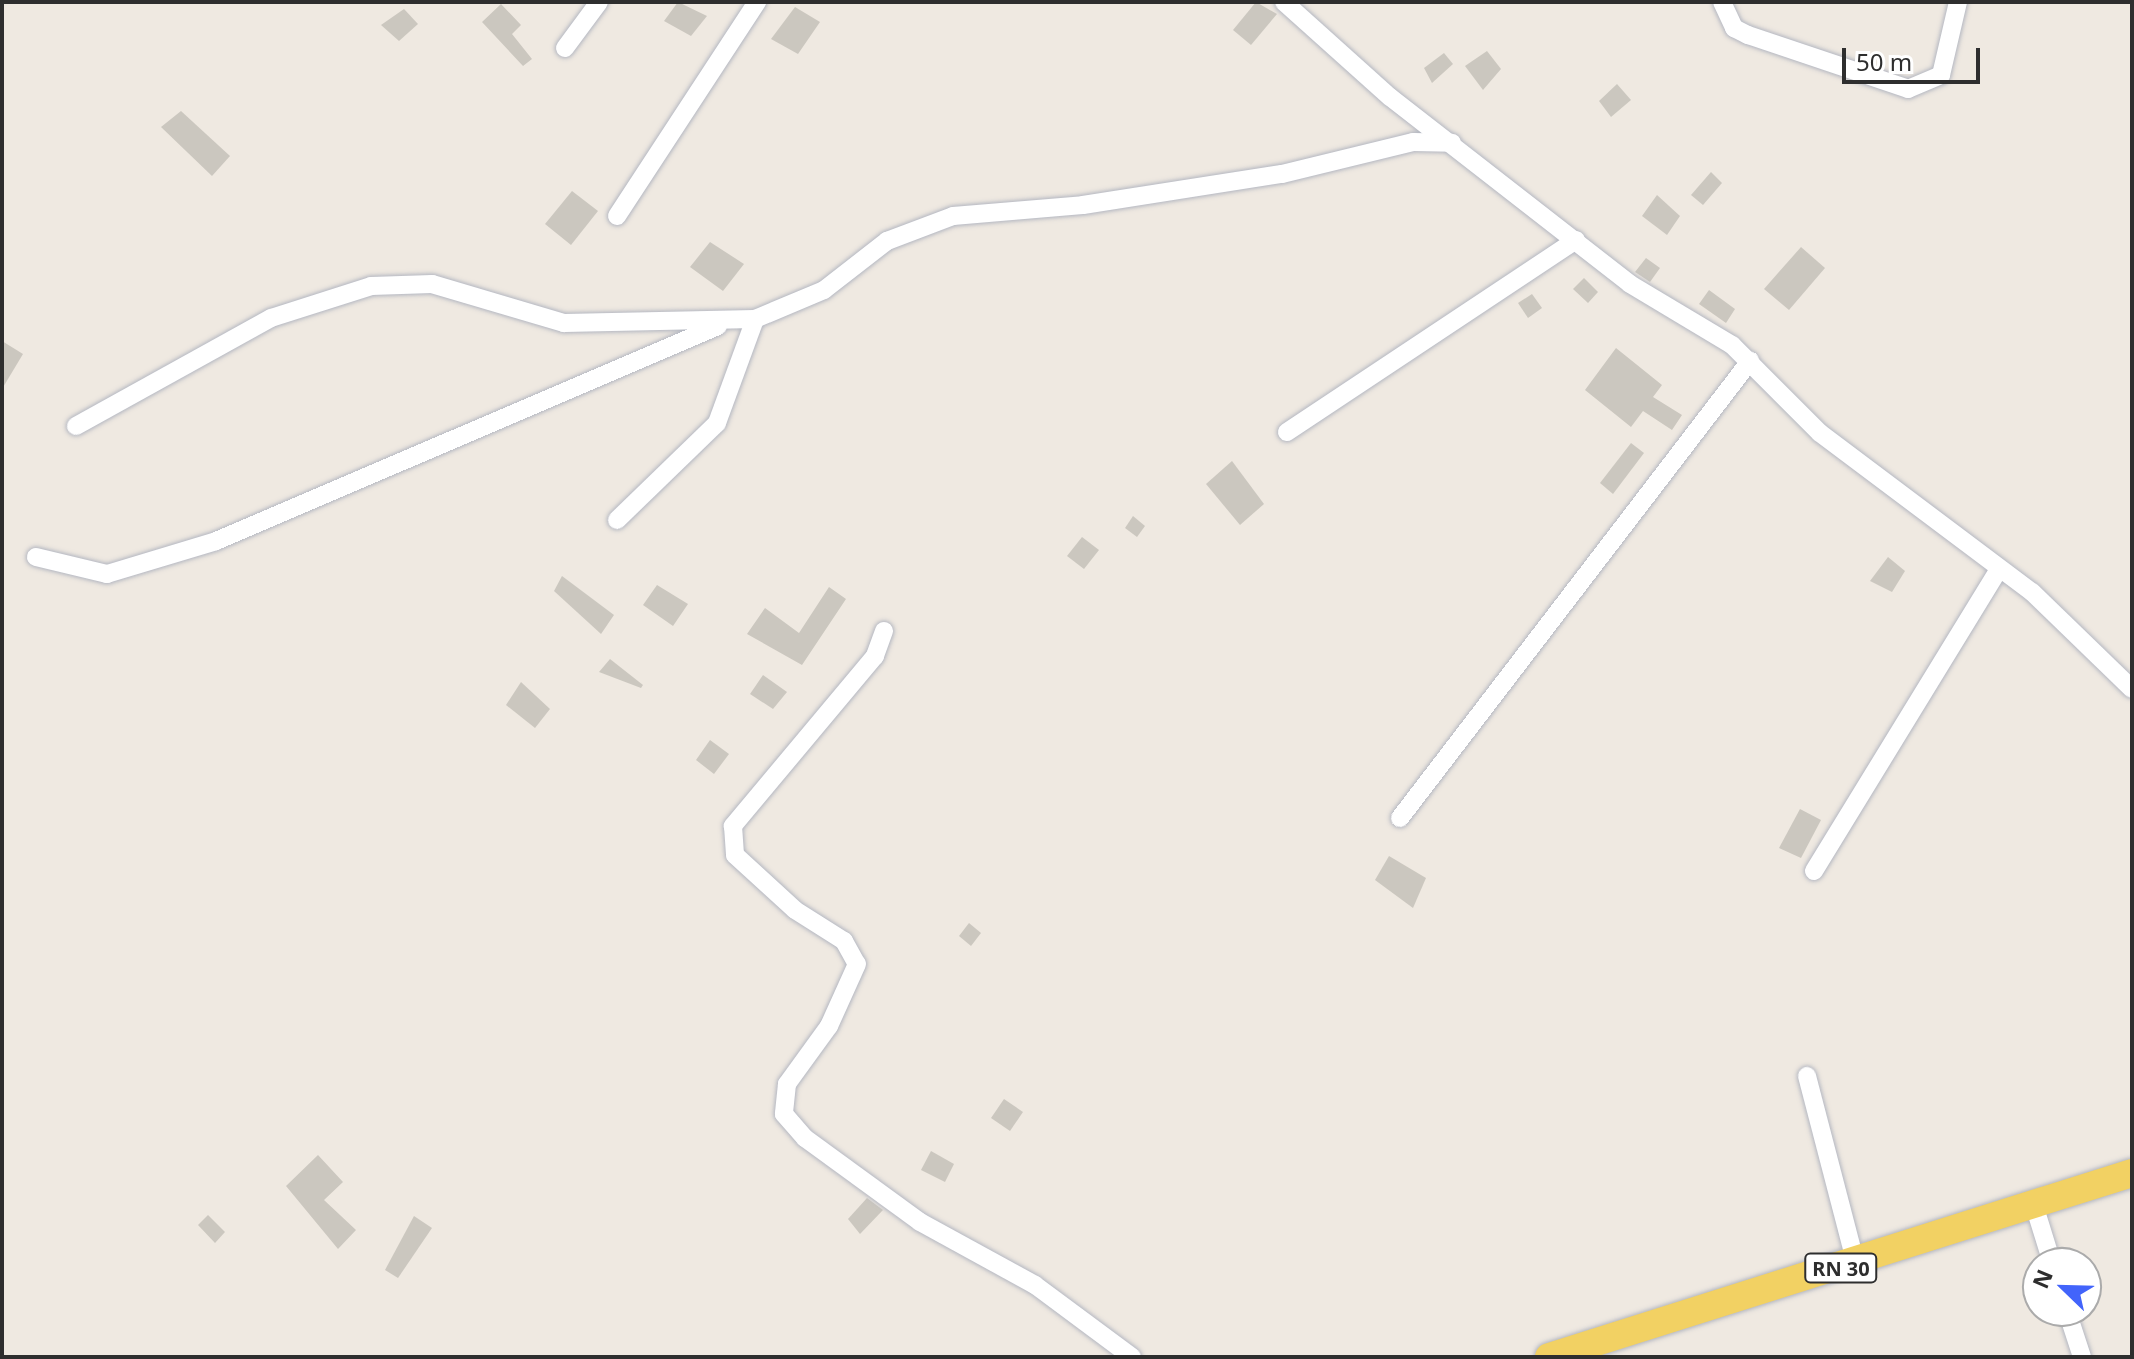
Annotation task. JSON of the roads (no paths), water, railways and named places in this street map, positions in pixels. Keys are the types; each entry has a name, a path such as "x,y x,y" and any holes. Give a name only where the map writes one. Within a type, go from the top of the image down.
{"main road":[{"name":"RN 30","path":"1549,1357 2035,1208 2132,1173"}],"street":[{"path":"565,48 599,2"},
{"path":"617,216 757,2"},
{"path":"1284,2 1452,143 1576,240 1750,361 1820,433 2065,621 2132,689"},
{"path":"1722,2 1734,28 1748,35 1908,89 1941,75 1958,2"},
{"path":"76,426 259,324 371,286 432,284 544,321 755,319 824,290 887,241 953,216 1083,205 1282,174 1413,142 1452,143"},
{"path":"1287,432 1576,240"},
{"path":"617,520 717,423 755,319"},
{"path":"36,557 107,574 216,541 727,321"},
{"path":"1400,818 1750,361"},
{"path":"1814,871 1999,569"},
{"path":"884,631 875,656 733,826 735,855 795,910 844,941 857,964 829,1026 787,1084 784,1114 920,1222 1035,1285 1132,1357"},
{"path":"1807,1076 1856,1264"},
{"path":"2035,1208 2047,1247"},
{"path":"2072,1327 2082,1357"}]}
